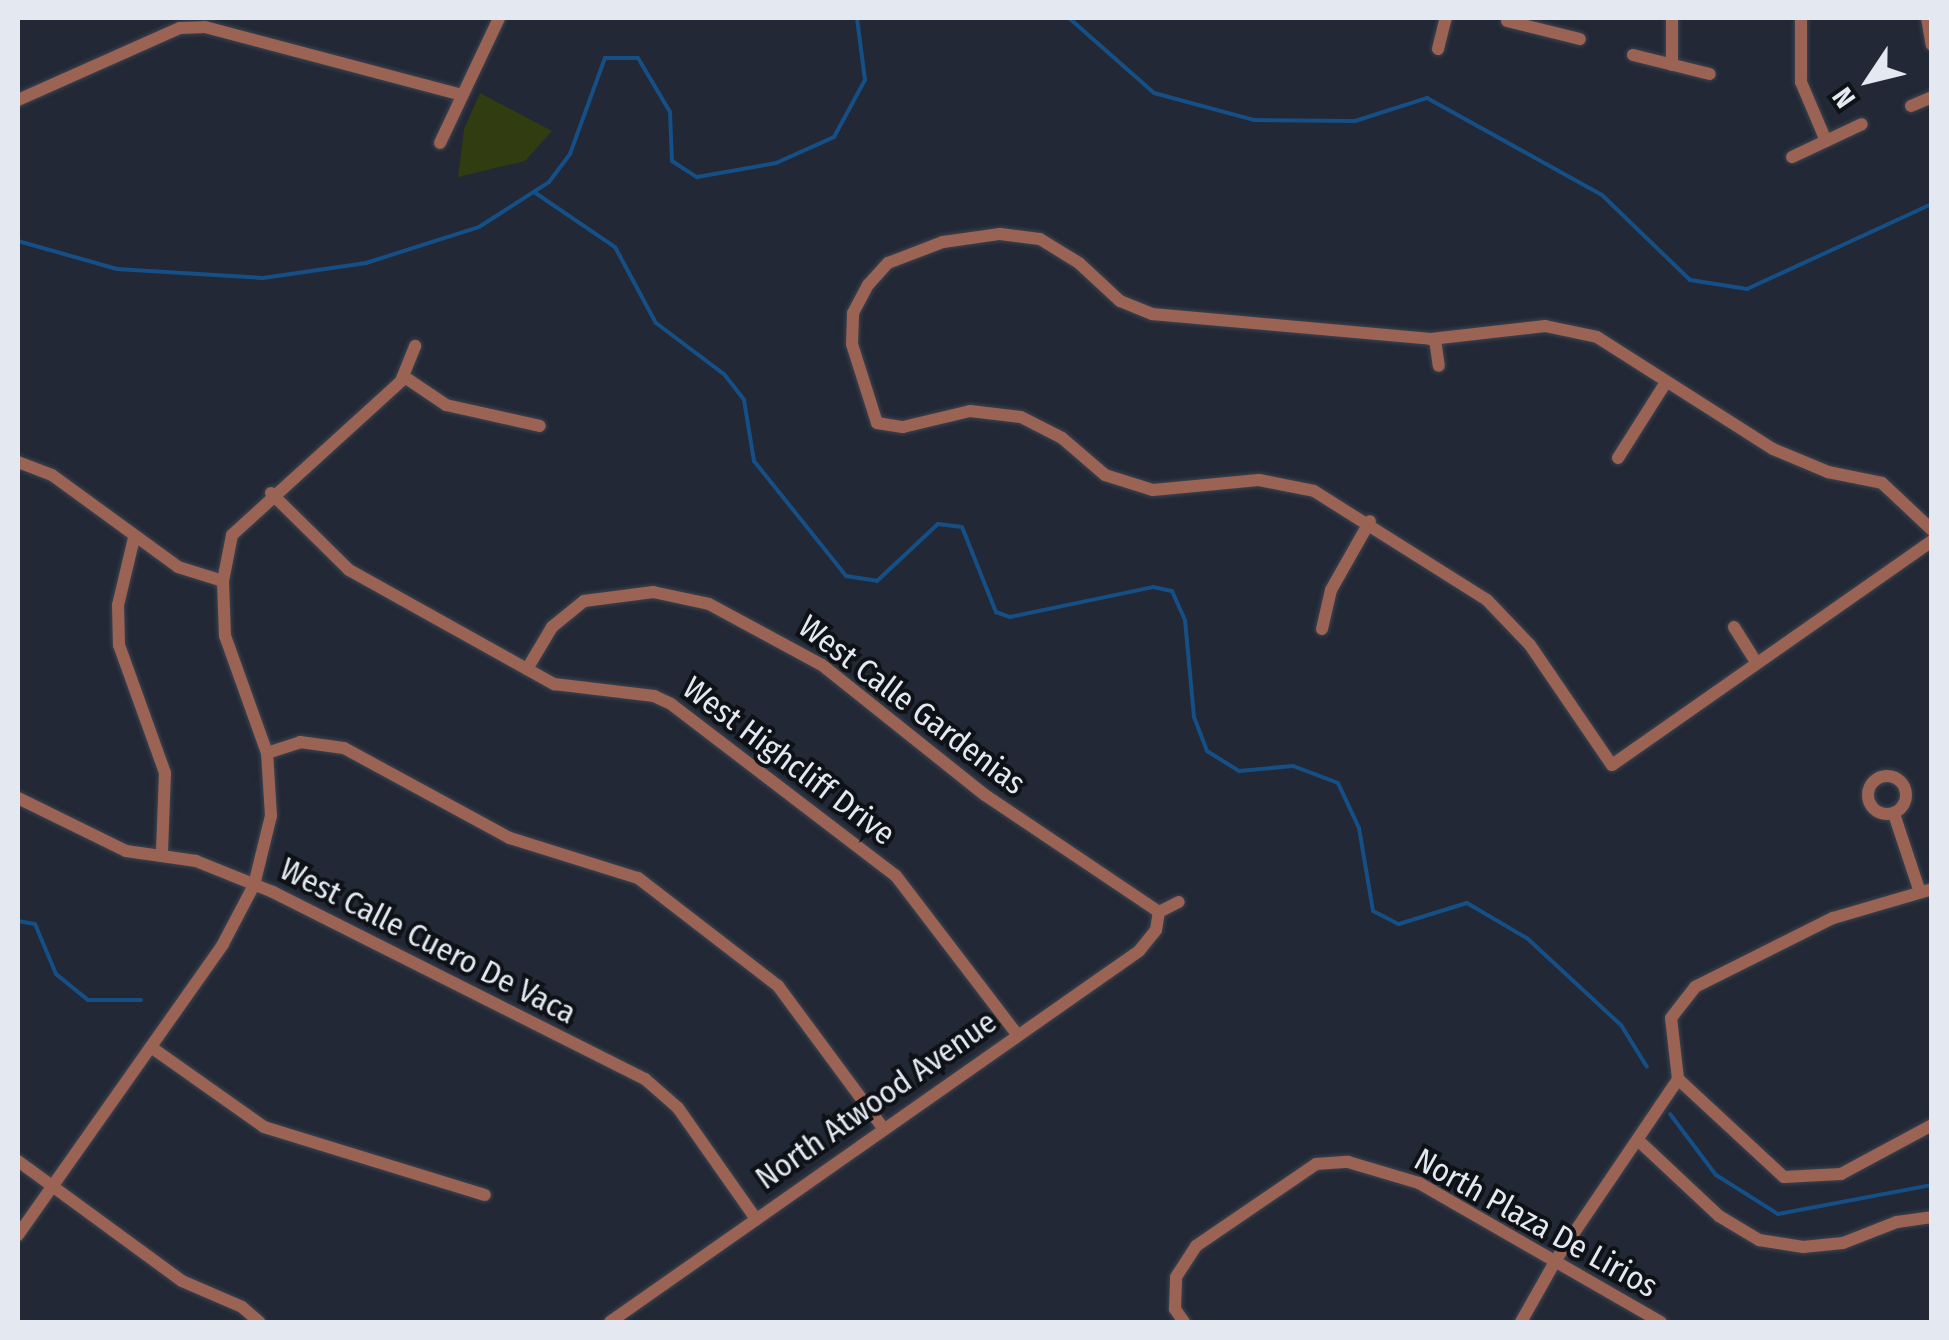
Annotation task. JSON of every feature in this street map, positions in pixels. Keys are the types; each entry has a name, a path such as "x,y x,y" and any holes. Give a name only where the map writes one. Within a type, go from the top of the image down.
{"street":[{"path":"440,143 459,94 499,18"},
{"path":"1438,49 1446,18"},
{"path":"1672,18 1672,65"},
{"path":"1801,18 1801,82 1826,140"},
{"path":"1927,18 1932,44"},
{"path":"1506,21 1538,23 1580,40"},
{"path":"18,100 178,23 459,94"},
{"path":"1633,56 1710,74"},
{"path":"1911,106 1932,97"},
{"path":"1792,156 1862,124"},
{"path":"1932,530 1882,483 1797,460 1598,337 1545,326 1435,339 1152,314 1120,301 1079,262 1040,239 1000,234 943,242 888,263 853,314 852,344 874,428 903,427 970,411 1022,417 1062,438 1105,475 1152,490 1259,480 1314,491 1370,521 1488,600 1530,645 1612,765 1932,541"},
{"path":"1435,339 1440,366"},
{"path":"18,1235 223,944 254,885 271,816 266,752 226,636 223,581 232,535 272,493 402,376 414,346"},
{"path":"402,376 446,405 540,426"},
{"path":"1618,458 1666,382"},
{"path":"18,462 52,476 178,568 223,581"},
{"name":"West Highcliff Drive","path":"272,493 349,570 574,691 654,696 756,767 896,876 1017,1034"},
{"path":"1322,629 1332,590 1370,521"},
{"path":"134,538 118,605 119,645 165,773 162,852"},
{"name":"West Calle Gardenias","path":"527,669 552,627 584,602 653,592 709,604 822,665 985,795 1159,912"},
{"path":"1734,627 1756,662"},
{"path":"266,752 300,742 344,748 510,838 638,878 786,995 884,1129"},
{"name":"West Calle Cuero De Vaca","path":"18,798 126,850 162,852 254,885 644,1079 678,1108 756,1219"},
{"path":"1522,1322 1557,1258 1640,1142 1678,1079 1671,1018 1695,986 1833,918 1926,891 1894,814"},
{"path":"1159,912 1179,902"},
{"name":"North Atwood Avenue","path":"610,1322 1140,951 1156,930 1159,912"},
{"path":"151,1047 264,1127 485,1195"},
{"path":"1678,1079 1784,1177 1840,1174 1932,1125"},
{"path":"1640,1142 1720,1216 1759,1240 1803,1247 1843,1243 1897,1222 1932,1217"},
{"path":"18,1161 182,1281 242,1307 260,1322"},
{"name":"North Plaza De Lirios","path":"1184,1322 1174,1309 1176,1277 1196,1246 1316,1164 1348,1162 1419,1183 1557,1258 1661,1322"}],"green space":[{"path":"480,93 552,131 525,161 458,177 464,129"}],"waterway":[{"path":"18,241 117,269 263,278 366,263 479,227 549,182 570,154 605,58 638,58 670,112 672,161 697,177 776,163 834,137 865,80 857,18"},
{"path":"1069,18 1154,93 1254,120 1355,121 1427,98 1602,195 1690,280 1747,289 1932,204"},
{"path":"534,192 615,247 656,323 724,374 744,400 754,461 846,576 877,581 938,524 962,527 996,612 1010,617 1153,587 1172,591 1185,620 1194,717 1207,751 1239,771 1293,766 1338,783 1359,828 1373,911 1399,924 1467,903 1528,939 1621,1025 1647,1067"},
{"path":"18,921 35,924 56,974 88,1000 141,1000"},
{"path":"1670,1114 1716,1175 1778,1214 1932,1185"}]}
